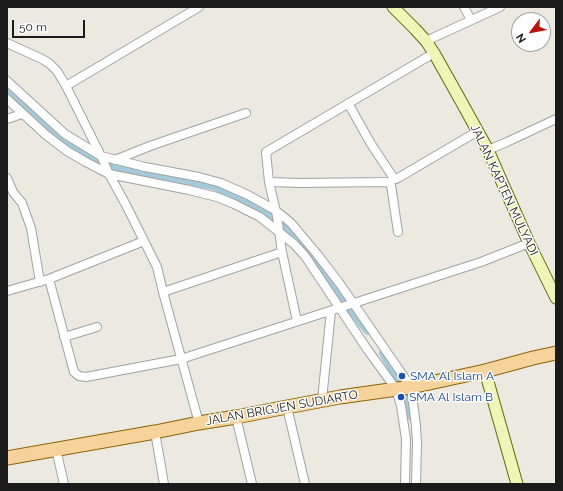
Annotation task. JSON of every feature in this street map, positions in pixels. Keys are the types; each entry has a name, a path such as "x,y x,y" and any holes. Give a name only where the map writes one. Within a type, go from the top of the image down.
{"main road":[{"name":"JALAN KAPTEN MULYADI","path":"393,7 426,41 478,131 556,298"},
{"name":"JALAN BRIGJEN SUDIARTO","path":"7,458 155,432 322,400 404,388 485,371 556,353"},
{"path":"485,371 517,484"}],"street":[{"path":"66,86 199,7"},
{"path":"464,7 471,20"},
{"path":"426,41 500,7"},
{"path":"7,43 42,59 57,71 102,157 108,172 157,266 162,292 199,423"},
{"path":"297,321 269,182 267,151 434,53"},
{"path":"7,81 65,134 102,157 221,183 248,195 291,223 340,284 346,305 367,349 404,388"},
{"path":"7,99 46,135 67,151 84,161 108,172 218,197 260,217 279,230 294,244 346,305 404,388 416,426 416,484"},
{"path":"348,103 370,144 393,177 396,178 478,131"},
{"path":"115,160 150,146 246,113"},
{"path":"7,119 22,114"},
{"path":"488,150 556,119"},
{"path":"7,178 13,192 22,203 31,228 45,281 74,372 79,376 86,377 181,359 481,262 529,243"},
{"path":"269,182 388,182 391,185 398,232"},
{"path":"7,291 45,281 144,242"},
{"path":"162,292 282,252"},
{"path":"322,400 331,311"},
{"path":"64,337 97,327"},
{"path":"404,388 401,406 406,439 405,484"},
{"path":"287,407 305,484"},
{"path":"236,417 252,484"},
{"path":"155,432 164,484"},
{"path":"56,449 64,484"}],"waterway":[{"path":"7,94 59,142 104,165 214,185 273,219 308,253 368,330"},
{"path":"384,353 406,391 412,416"}],"place":[{"name":"SMA Al Islam A","path":"402,376"},
{"name":"SMA Al Islam B","path":"401,397"}]}
